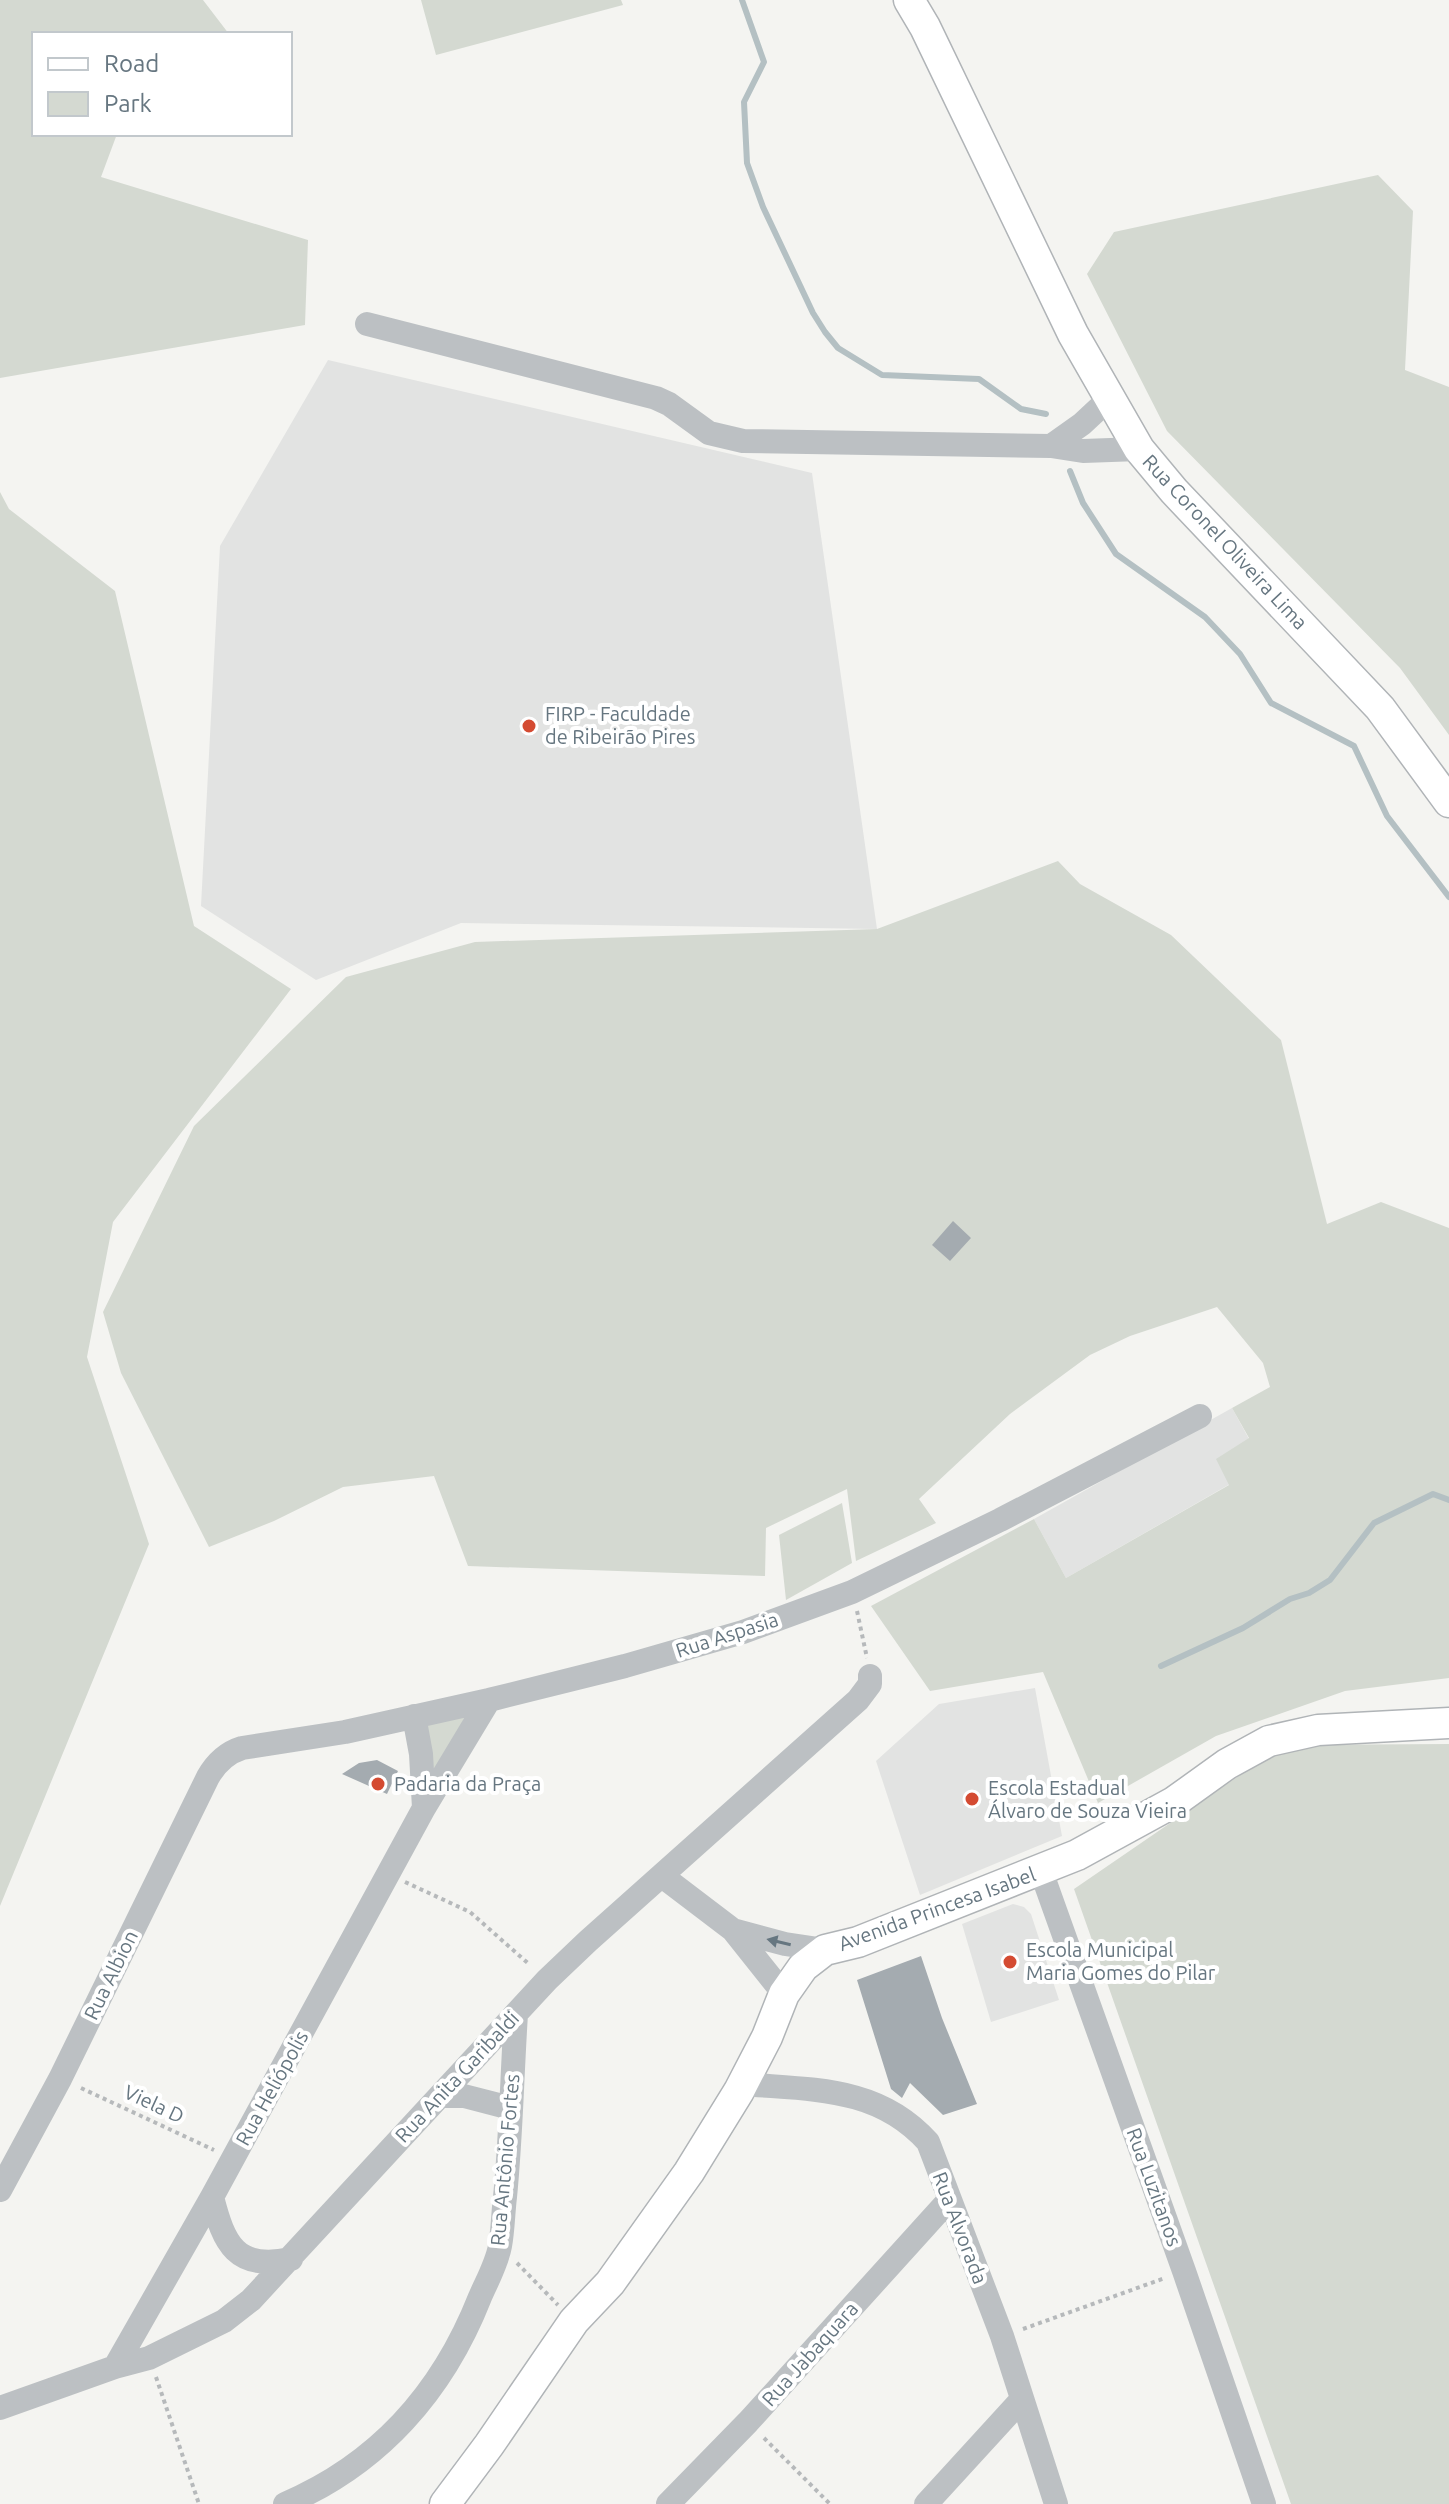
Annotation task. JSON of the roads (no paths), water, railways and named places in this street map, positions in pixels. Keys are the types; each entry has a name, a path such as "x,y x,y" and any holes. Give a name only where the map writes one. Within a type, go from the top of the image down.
{"main road":[{"name":"Rua Coronel Oliveira Lima","path":"909,0 925,27 1073,334 1139,449 1174,491 1380,708 1449,802"},
{"name":"Avenida Princesa Isabel","path":"445,2504 574,2321 610,2283 689,2172 743,2084 784,1994 803,1967 825,1950 858,1942 1077,1855 1174,1802 1227,1764 1269,1741 1318,1730 1449,1723"}],"street":[{"path":"367,324 656,398 709,433 726,439 1064,443 1139,449"},
{"path":"1064,443 1111,397"},
{"name":"Rua Aspasia","path":"221,1760 242,1748 345,1732 489,1700 743,1632 852,1592 1000,1520 1200,1416"},
{"name":"Rua Anita Garibaldi","path":"0,2408 149,2358 224,2321 251,2300 547,1980 858,1700 870,1684 870,1676"},
{"name":"Rua Heliópolis","path":"115,2367 212,2197 424,1808 489,1700"},
{"path":"414,1716 421,1754 424,1808"},
{"name":"Rua Albion","path":"0,2190 60,2079 208,1777 221,1760"},
{"name":"Rua Luzitanos","path":"1041,1871 1264,2504"},
{"path":"662,1876 733,1930 784,1994"},
{"path":"733,1930 785,1944 825,1950"},
{"name":"Rua Antônio Fortes","path":"285,2504 311,2493 357,2466 397,2429 424,2399 468,2327 500,2247 516,2014"},
{"name":"Rua Alvorada","path":"743,2084 818,2091 882,2105 912,2124 928,2142 1002,2336 1056,2504"},
{"path":"440,2096 464,2096 510,2108"},
{"path":"212,2197 223,2236 239,2255 272,2263 291,2259"},
{"name":"Rua Jabaquara","path":"668,2504 748,2422 948,2201"},
{"path":"926,2504 1022,2399"}],"waterway":[{"path":"742,0 764,62 744,102 747,163 763,207 825,332 838,348 882,375 979,379 1021,409 1046,414"},
{"path":"1070,471 1083,503 1116,554 1205,617 1240,654 1271,703 1354,746 1387,816 1449,897"},
{"path":"1161,1666 1243,1628 1290,1599 1309,1593 1330,1580 1374,1523 1433,1494 1449,1500"}],"place":[{"name":"FIRP - Faculdade de Ribeirão Pires","path":"529,726"},
{"name":"Padaria da Praça","path":"378,1784"},
{"name":"Escola Estadual Álvaro de Souza Vieira","path":"972,1799"},
{"name":"Escola Municipal Maria Gomes do Pilar","path":"1010,1962"}]}
